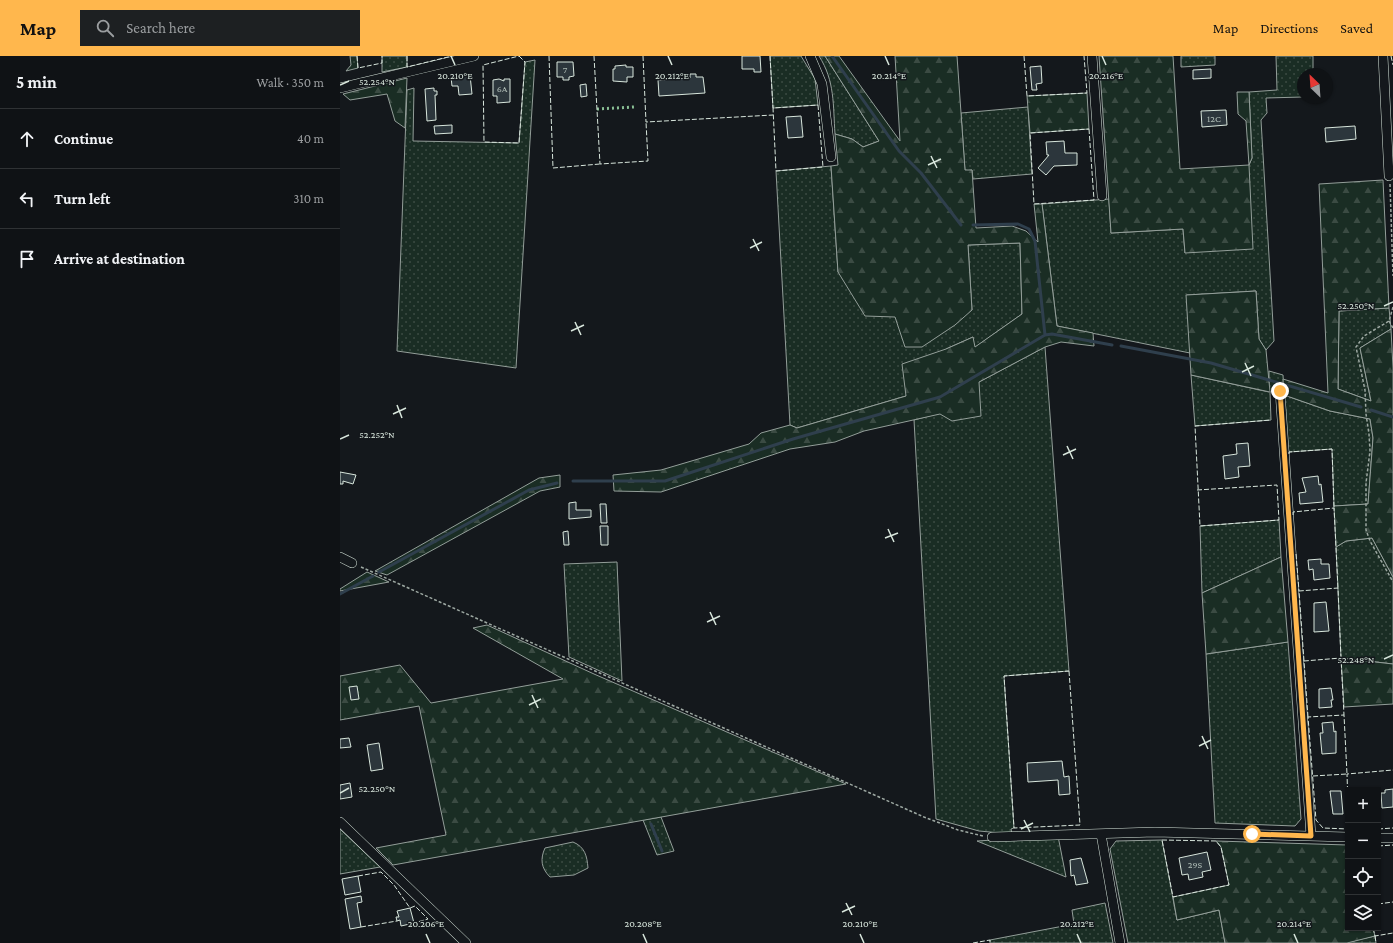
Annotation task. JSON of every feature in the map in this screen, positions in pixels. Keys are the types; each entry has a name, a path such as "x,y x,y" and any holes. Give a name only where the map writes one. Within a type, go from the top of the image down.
{"street":[{"path":"340,88 474,56"},
{"path":"810,56 822,84 831,157"},
{"path":"1092,56 1102,196"},
{"path":"1383,56 1389,77 1389,176"},
{"path":"1280,391 1311,836"},
{"path":"340,557 352,563"},
{"path":"340,822 466,943"},
{"path":"992,837 1166,832 1345,837"},
{"path":"1100,834 1120,943"},
{"path":"1381,838 1393,838"}],"path":[{"path":"1389,176 1393,276"},
{"path":"1393,307 1389,321 1364,336 1356,347 1365,390 1370,450 1366,484 1366,530 1370,541 1393,582"},
{"path":"1389,321 1393,328"},
{"path":"352,563 924,817 958,830 992,837"}],"green space":[{"path":"350,56 357,56 358,68 346,71 351,65"},
{"path":"382,56 407,56 407,67 382,72"},
{"path":"770,56 801,56 815,79 818,105 773,108"},
{"path":"819,56 825,56 879,141 863,147 852,139 835,134 831,84"},
{"path":"825,56 839,56 900,141 895,56 957,56 965,170 972,170 976,228 1012,226 1026,231 1038,242 1034,204 1042,204 1057,326 1093,333 1094,346 1061,342 1045,347 979,382 981,416 952,421 940,414 864,431 835,442 790,449 661,492 614,491 613,475 661,470 749,444 761,433 790,425 797,428 906,396 902,364 946,349 973,337 975,347 1022,314 1020,243 968,245 972,310 955,325 922,347 905,347 895,317 865,316 838,272 831,166 838,165 835,134 852,139 863,147 879,141"},
{"path":"1099,56 1173,56 1180,169 1249,165 1253,249 1185,253 1183,229 1111,233"},
{"path":"1181,56 1215,56 1215,65 1181,67"},
{"path":"1276,56 1313,56 1313,68 1297,68 1297,97 1266,98 1267,113 1261,120 1274,341 1266,350 1259,339 1256,291 1187,295 1190,353 1057,326 1042,204 1109,199 1111,233 1183,229 1185,253 1249,165 1252,158 1249,92 1277,90"},
{"path":"535,60 516,368 397,351 407,90 414,88 413,141 519,143 525,62"},
{"path":"407,78 405,128 395,121 387,94 350,100 343,94"},
{"path":"1237,92 1249,92 1252,158 1249,165 1246,121 1238,114"},
{"path":"1087,93 1089,129 1030,133 1027,96"},
{"path":"1028,107 1032,174 973,179 972,170 965,171 961,113"},
{"path":"831,166 838,272 972,310 968,245 1020,243 1022,314 974,348 973,337 946,349 906,396 797,428 790,425 776,171"},
{"path":"1383,180 1389,308 1339,311 1338,389 1371,401 1360,348 1391,329 1393,368 1393,577 1372,538 1346,541 1336,547 1334,506 1368,504 1373,438 1370,419 1330,411 1284,395 1283,379 1328,393 1319,184"},
{"path":"1256,291 1259,339 1266,350 1270,392 1191,375 1186,295"},
{"path":"1389,308 1391,329 1360,348 1371,401 1338,389 1339,311"},
{"path":"1045,347 1069,671 1004,676 1014,828 1011,829 1012,834 979,831 936,819 914,420 940,413 979,382"},
{"path":"1269,371 1283,375 1284,395 1330,411 1370,419 1373,438 1368,504 1334,506 1332,449 1289,452 1277,392 1270,392 1271,420 1195,426 1191,375 1269,392"},
{"path":"560,475 560,487 540,491 387,575 375,571 539,478"},
{"path":"1279,520 1281,557 1202,593 1200,526"},
{"path":"1372,538 1393,577 1393,664 1341,658 1336,547 1346,541"},
{"path":"1281,557 1288,642 1206,654 1202,593"},
{"path":"617,562 622,681 569,657 564,564"},
{"path":"367,572 389,582 340,591 340,589"},
{"path":"487,625 594,674 846,784 393,865 376,848 446,835 419,706 340,720 340,676 400,665 431,703 563,679 473,628"},
{"path":"1288,642 1301,819 1295,826 1215,823 1206,654"},
{"path":"1341,658 1393,664 1393,704 1344,707"},
{"path":"661,817 674,851 657,855 643,820"},
{"path":"340,829 380,867 340,874"},
{"path":"1058,836 1066,877 977,841"},
{"path":"1162,840 1177,920 1219,910 1225,943 1128,943 1110,849 1116,841"},
{"path":"1216,841 1345,845 1345,931 1374,931 1375,936 1347,943 1225,943 1219,910 1177,920 1173,897 1229,885 1221,847"},
{"path":"573,842 580,846 585,852 588,868 574,875 550,877 542,863 542,856 545,848"},
{"path":"1105,903 1113,943 990,943 990,940 1074,924 1072,910"},
{"path":"1375,936 1376,943 1347,943 1347,942"}],"building":[{"path":"742,56 760,56 761,72 754,72 754,69 742,69"},
{"path":"557,62 573,62 574,76 569,77 569,80 563,80 563,77 557,77"},
{"path":"626,65 626,67 633,67 633,77 627,77 627,82 613,81 613,69 615,69 615,66"},
{"path":"1041,66 1042,83 1036,84 1037,90 1032,90 1030,67"},
{"path":"1211,69 1211,78 1193,79 1193,70"},
{"path":"690,74 696,74 696,77 703,77 705,93 659,96 658,80 690,78"},
{"path":"470,75 472,94 459,95 458,86 452,86 451,77"},
{"path":"499,79 504,81 504,79 510,79 510,102 497,103 497,96 493,96 493,80"},
{"path":"586,84 587,96 581,97 580,85"},
{"path":"434,88 434,91 437,91 437,95 435,95 436,120 427,121 425,89"},
{"path":"1226,110 1227,125 1202,127 1201,111"},
{"path":"801,116 803,137 788,138 786,117"},
{"path":"452,125 452,133 435,134 434,126"},
{"path":"1355,126 1356,139 1326,142 1325,128"},
{"path":"1064,141 1065,153 1077,153 1077,165 1054,166 1046,175 1038,168 1049,155 1047,155 1046,142"},
{"path":"1248,443 1250,466 1238,467 1239,477 1225,479 1223,456 1237,454 1236,444"},
{"path":"340,472 356,475 353,484 343,481 343,484 340,484"},
{"path":"1318,476 1319,485 1321,484 1323,502 1300,504 1299,493 1306,492 1302,478"},
{"path":"576,502 576,510 591,510 591,517 569,519 569,503"},
{"path":"600,504 606,504 607,523 601,523"},
{"path":"600,526 608,526 608,545 601,545"},
{"path":"568,531 569,545 564,545 563,532"},
{"path":"1321,559 1321,564 1329,564 1330,578 1314,580 1313,569 1309,570 1308,560"},
{"path":"1326,602 1329,631 1314,632 1314,603"},
{"path":"357,686 359,699 351,700 349,687"},
{"path":"1331,688 1333,700 1331,700 1332,707 1319,708 1319,689"},
{"path":"1333,722 1334,732 1336,731 1336,753 1322,754 1320,733 1323,733 1322,723"},
{"path":"349,738 351,747 340,748 340,739"},
{"path":"379,743 383,769 371,771 367,745"},
{"path":"1062,761 1064,777 1069,776 1070,794 1059,795 1058,780 1028,782 1027,763"},
{"path":"350,783 352,797 340,799 340,785"},
{"path":"1393,789 1393,807 1382,808 1381,793 1385,793 1385,790"},
{"path":"1330,791 1341,791 1343,814 1333,814"},
{"path":"1207,852 1211,870 1202,872 1203,877 1189,880 1188,874 1182,875 1179,858"},
{"path":"1081,858 1088,883 1076,885 1074,875 1071,876 1070,860"},
{"path":"358,876 361,892 345,895 342,879"},
{"path":"361,896 362,902 357,903 361,927 350,929 345,899"},
{"path":"410,908 414,923 401,926 400,920 397,921 396,917 399,917 397,911"}],"waterway":[{"path":"832,56 899,151 921,173 961,225"},
{"path":"573,481 665,481 793,439 940,397 1045,335 1035,241 1029,229 1018,224 973,225"},
{"path":"1045,335 1052,334 1112,345"},
{"path":"1121,346 1211,363 1361,407"},
{"path":"1371,410 1393,417"},
{"path":"379,572 529,490 557,483"},
{"path":"340,594 373,576"},
{"path":"651,824 662,851"}],"hedge":[{"path":"597,109 634,107"}],"fence":[{"path":"357,56 358,68 382,63 382,56"},
{"path":"407,56 407,67 452,56"},
{"path":"519,56 525,62 519,143 484,142 483,65 519,56"},
{"path":"549,56 553,168 600,164"},
{"path":"594,56 600,164 648,161 646,122"},
{"path":"643,56 646,122 773,115"},
{"path":"770,56 773,108"},
{"path":"1024,56 1027,96 1087,93 1084,56"},
{"path":"1391,56 1393,65"},
{"path":"818,105 823,167 776,171 773,108 818,105"},
{"path":"1089,129 1094,200 1034,204 1030,133 1089,129"},
{"path":"1197,490 1277,485 1279,520 1200,526 1195,426 1271,420"},
{"path":"1289,454 1289,452 1332,449 1334,508"},
{"path":"1293,515 1293,512 1334,508 1338,588"},
{"path":"1296,554 1299,591"},
{"path":"1304,661 1299,591 1338,588 1341,658"},
{"path":"1308,717 1304,661 1341,658 1344,715"},
{"path":"1069,671 1080,825 1014,828 1004,676 1069,671"},
{"path":"1313,776 1347,774 1344,715 1308,717 1316,820 1323,828 1345,829"},
{"path":"1347,787 1347,774 1393,770"},
{"path":"1381,829 1393,828"},
{"path":"1162,840 1216,841 1221,847 1229,885 1173,897 1162,840"},
{"path":"1381,846 1393,845"},
{"path":"358,876 381,872 394,885 410,908 415,906 428,919 414,923"},
{"path":"1381,904 1393,902"},
{"path":"361,927 397,921"},
{"path":"1374,931 1375,936 1393,933"},
{"path":"1375,936 1376,943"},
{"path":"973,943 990,940 990,943"}],"route":[{"path":"1252,834 1311,836 1280,391"}]}
